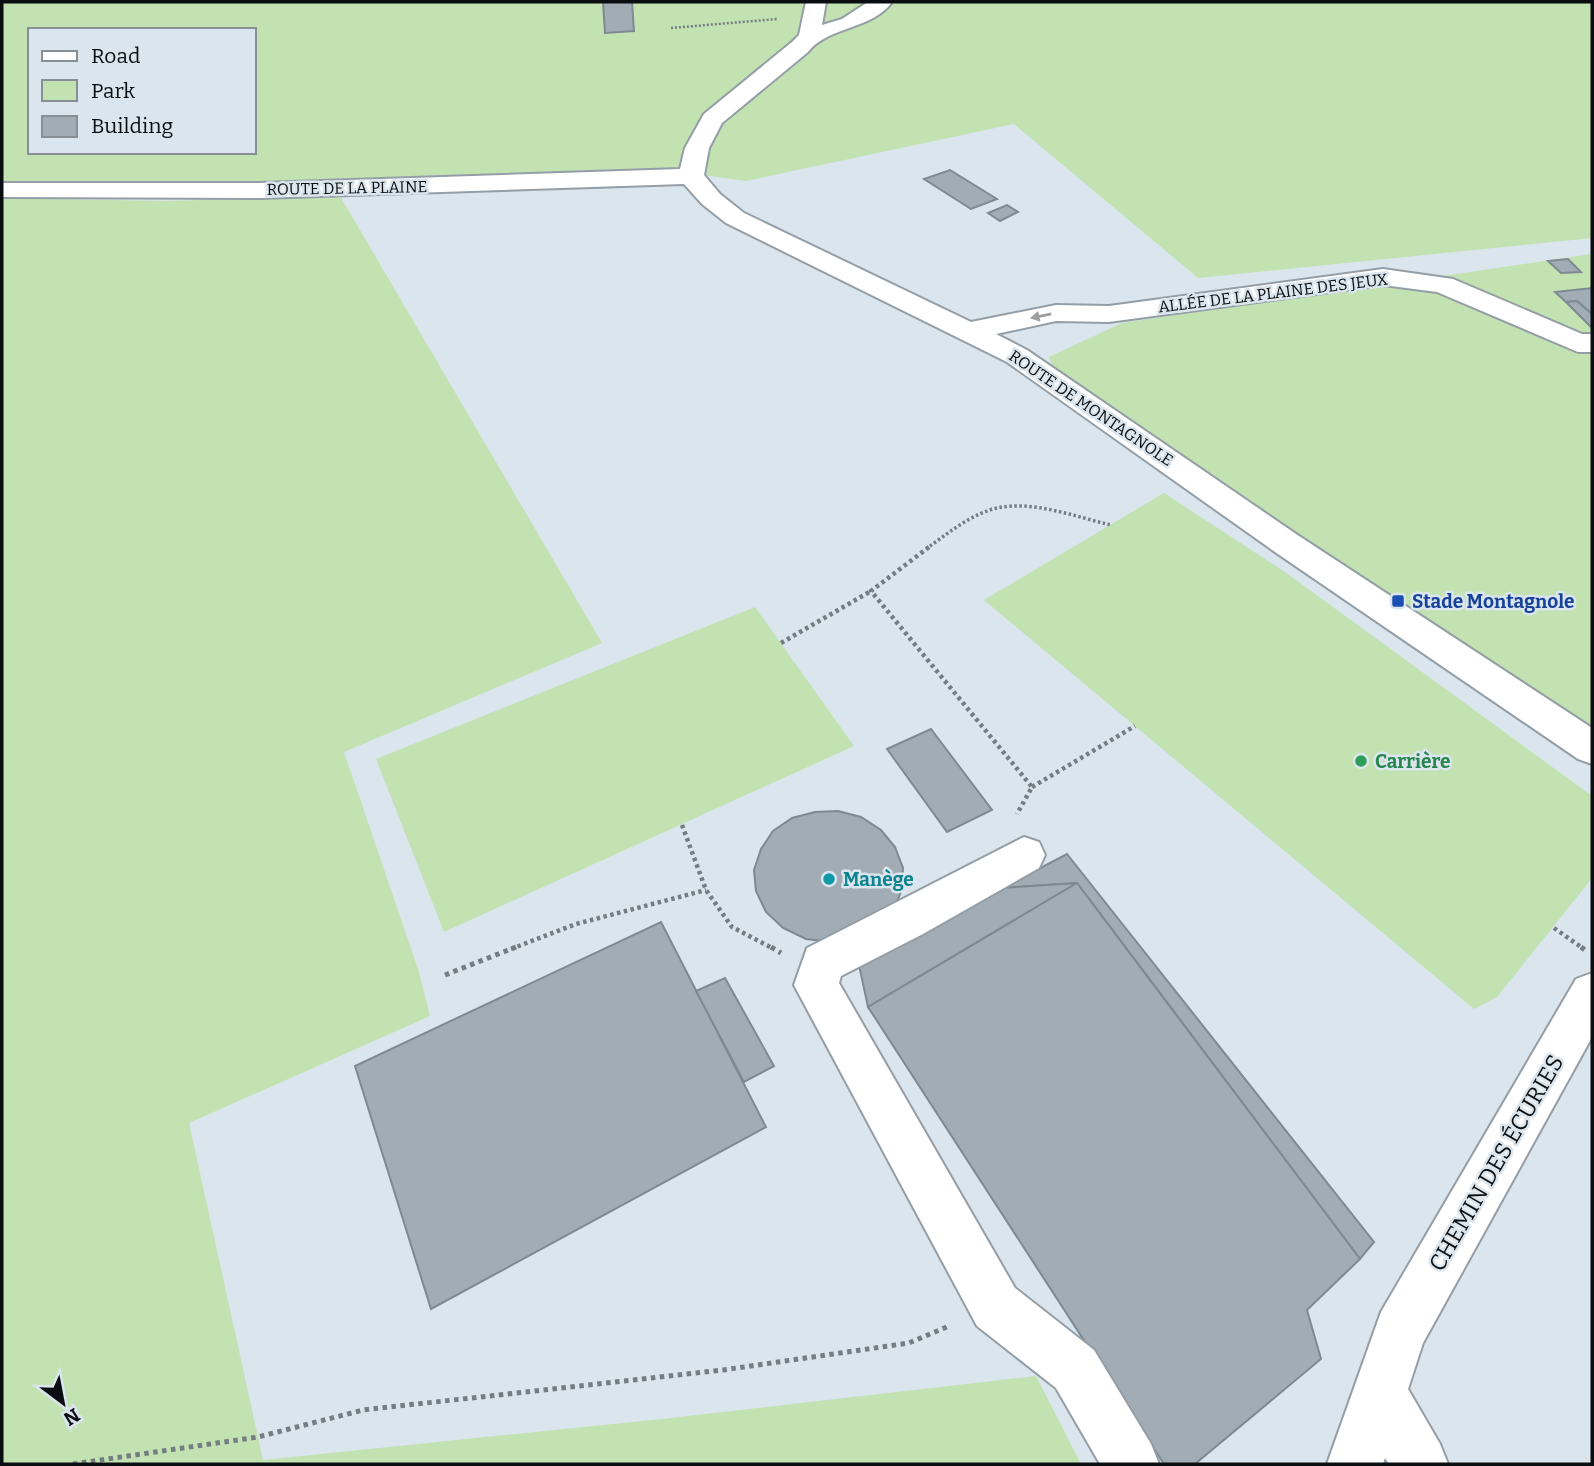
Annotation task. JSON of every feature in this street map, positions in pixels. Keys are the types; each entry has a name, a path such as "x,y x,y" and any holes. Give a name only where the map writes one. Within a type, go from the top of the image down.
{"street":[{"path":"691,176 697,148 712,120 735,99 768,76 813,18 849,23 882,2"},
{"name":"ROUTE DE LA PLAINE","path":"2,190 179,192 459,186 691,176"},
{"name":"ROUTE DE MONTAGNOLE","path":"691,176 711,199 735,218 971,331 1017,356 1287,544 1592,748"},
{"name":"ALLÉE DE LA PLAINE DES JEUX","path":"1109,314 1383,276 1443,285 1578,343 1592,343"},
{"path":"971,331 1056,313 1109,314"},
{"path":"1017,356 1109,314"},
{"path":"1024,855 908,920 823,963 816,985 996,1307 1075,1369 1131,1464"},
{"name":"CHEMIN DES ÉCURIES","path":"1355,1464 1400,1331 1592,994"},
{"path":"1379,1392 1420,1464"}],"path":[{"path":"671,28 813,18"},
{"path":"781,643 871,591 977,514 1000,507 1049,511 1111,524"},
{"path":"871,591 1032,786"},
{"path":"1024,855 1016,818 1032,786 1135,726"},
{"path":"682,825 706,890 732,927 819,973"},
{"path":"445,975 576,924 706,890"},
{"path":"1554,928 1592,956"},
{"path":"73,1464 258,1437 363,1410 723,1370 909,1343 996,1307"}],"green space":[{"path":"2,2 1592,2 1592,238 1198,278 1014,124 746,181 653,168 161,185 2,182"},
{"path":"340,196 602,643 344,752 419,972 430,1016 189,1123 263,1460 662,1419 1036,1376 1081,1464 2,1464 2,198 166,201"},
{"path":"1592,254 1592,736 1505,681 1057,381 1049,357 1122,323"},
{"name":"Carrière","path":"1164,493 1285,572 1592,796 1592,878 1497,997 1474,1009 984,600"},
{"path":"755,607 854,746 444,932 376,759"}],"building":[{"path":"603,2 632,2 634,31 605,33"},
{"path":"950,170 997,199 971,209 924,179"},
{"path":"1007,205 1018,212 1000,221 988,213"},
{"path":"1568,259 1581,272 1561,273 1548,261"},
{"path":"1592,288 1592,314 1577,301 1566,302 1555,292"},
{"path":"1577,301 1592,314 1592,328 1566,302"},
{"path":"931,729 992,810 947,832 887,749"},
{"name":"Manège","path":"838,811 861,817 881,830 895,847 903,868 902,889 894,909 831,942 806,939 783,928 766,912 756,891 754,870 761,849 773,831 792,818 815,812"},
{"path":"1067,854 1374,1242 1360,1259 1077,883 1002,888"},
{"path":"1077,883 868,1007 859,965 1002,888"},
{"path":"1077,883 1360,1259 1307,1310 1321,1359 1195,1464 1164,1464 868,1007"},
{"path":"661,922 766,1127 431,1309 355,1066"},
{"path":"725,978 774,1066 744,1082 696,991"}],"place":[{"name":"Stade Montagnole","path":"1398,601"},
{"name":"Carrière","path":"1361,761"},
{"name":"Manège","path":"829,879"}]}
